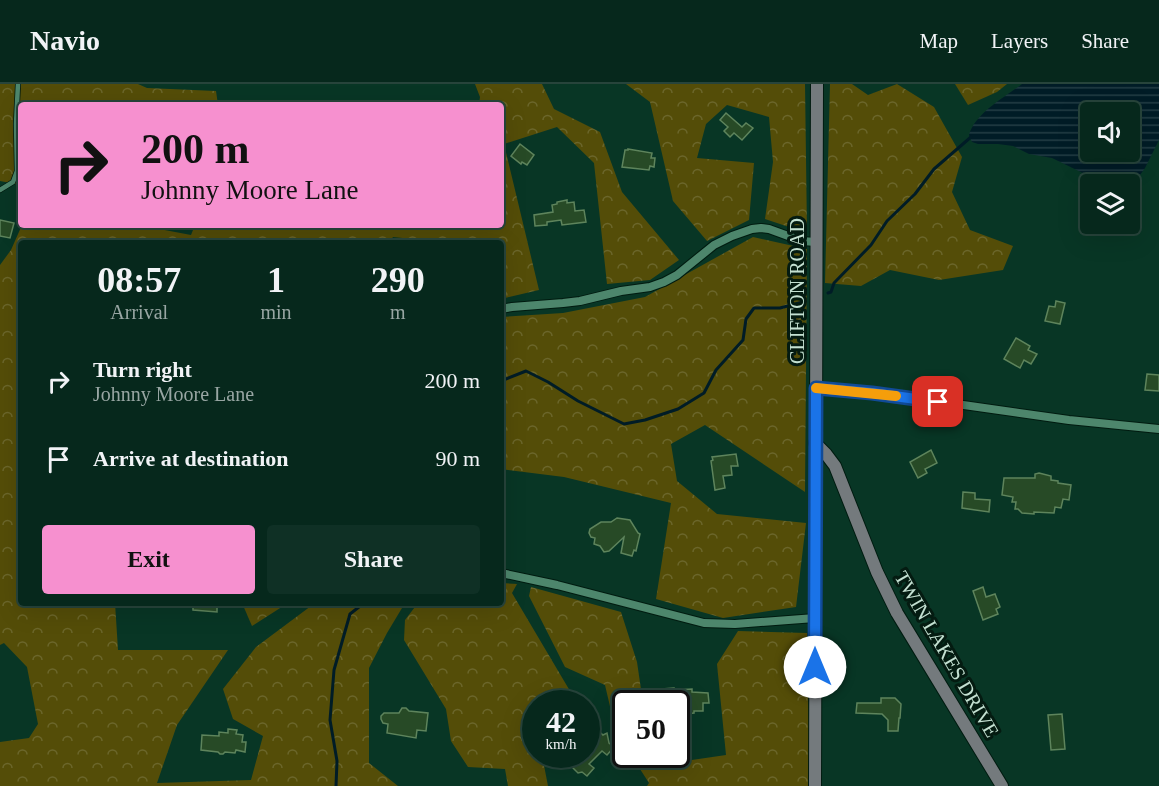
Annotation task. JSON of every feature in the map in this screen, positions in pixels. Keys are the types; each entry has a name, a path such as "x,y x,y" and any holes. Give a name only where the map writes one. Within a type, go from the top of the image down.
{"main road":[{"name":"CLIFTON ROAD","path":"815,786 817,84"},
{"name":"TWIN LAKES DRIVE","path":"816,443 835,466 877,572 897,613 1002,786"}],"street":[{"path":"504,308 580,301 650,287 677,275 714,245 752,229 769,229 802,241 816,242"},
{"path":"816,388 1159,429"},
{"path":"504,574 704,623 735,624 815,618"}],"lane":[{"path":"0,190 13,182 17,171 18,84"}],"green space":[{"path":"0,84 138,84 147,88 216,91 218,102 18,102 18,184 0,181"},
{"path":"475,84 542,84 554,109 600,132 622,192 679,260 650,280 607,284 594,163 557,127 504,144 504,102 479,102"},
{"path":"626,84 805,84 807,233 765,219 773,162 769,117 727,105 706,124 697,158 754,163 749,220 707,241 673,201 650,102"},
{"path":"830,84 852,84 868,95 897,84 934,107 962,157 952,192 970,230 1013,246 1003,270 939,280 890,270 861,286 825,283"},
{"path":"955,84 1007,84 997,92 968,105"},
{"path":"504,144 539,290 504,298 504,240 422,240 393,237 391,240 18,240 18,606 115,606 118,650 228,650 177,725 157,783 251,780 263,736 233,719 223,689 256,647 311,606 403,606 369,668 369,763 398,786 0,786 0,742 29,738 38,724 27,667 4,643 0,645 0,265 11,250 21,228 154,228 191,235 194,228 504,228"},
{"path":"753,237 807,249 805,492 705,425 671,444 677,481 717,514 806,523 796,607 723,618 656,599 671,503 564,477 504,469 504,317 563,313 645,297"},
{"path":"504,583 517,584 512,593 569,690 522,690 522,768 545,768 548,786 508,786 505,769 468,767 451,741 446,709 404,640 405,620 416,606 504,606"},
{"path":"531,587 621,612 637,662 641,690 612,690 612,715 605,685 565,667 529,596"},
{"path":"243,606 283,606 252,626"},
{"path":"738,631 807,633 810,786 647,786 649,783 639,768 690,768 690,760 726,755 717,664"}],"water":[{"path":"1022,84 1159,84 1159,140 1140,175 1085,174 1052,158 1029,154 1013,146 972,142 969,135 972,127 991,106"}],"building":[{"path":"726,113 742,127 746,123 753,128 742,140 734,133 730,137 724,131 728,127 720,120"},
{"path":"520,144 534,155 527,165 522,162 521,164 511,156"},
{"path":"625,150 652,153 651,158 655,158 654,167 650,166 649,170 622,167"},
{"path":"567,200 567,203 574,202 575,211 584,210 586,222 562,225 561,220 535,226 534,215 553,212 552,205"},
{"path":"0,220 14,223 10,238 0,236"},
{"path":"1056,301 1065,303 1060,324 1045,321 1049,306 1055,307"},
{"path":"1016,338 1030,346 1028,350 1037,354 1031,364 1024,360 1020,368 1004,359"},
{"path":"1147,374 1159,375 1159,391 1145,390"},
{"path":"931,450 937,463 925,469 927,473 918,478 910,462"},
{"path":"736,454 738,466 731,466 732,475 723,476 725,488 715,490 712,457"},
{"path":"1035,474 1051,476 1051,480 1058,481 1058,483 1071,485 1069,500 1063,499 1061,508 1055,507 1054,513 1022,513 1015,509 1016,502 1012,502 1013,497 1002,495 1004,478 1035,478"},
{"path":"963,492 975,493 975,499 990,500 989,512 962,508"},
{"path":"617,518 630,520 640,534 636,551 634,550 632,556 621,553 624,537 609,551 604,552 600,546 594,544 595,538 589,533 590,529 601,522 611,522"},
{"path":"983,587 986,597 995,594 1000,607 996,609 998,614 983,620 973,591"},
{"path":"193,606 217,606 217,612 193,610"},
{"path":"692,689 692,692 708,693 709,703 703,703 703,711 694,711 690,713 690,690 674,690"},
{"path":"881,698 895,698 901,704 898,731 888,731 888,720 882,714 856,713 857,703 881,703"},
{"path":"402,708 428,713 426,731 417,730 416,738 387,733 388,724 383,723 381,716 384,713 399,713"},
{"path":"1062,714 1065,749 1051,750 1048,715"},
{"path":"228,729 237,730 236,734 243,735 242,742 246,742 245,752 236,750 235,753 220,754 201,750 202,735 219,736 219,732 228,733"},
{"path":"600,732 603,735 607,733 609,743 612,745 607,755 602,751 600,753"},
{"path":"573,768 594,768 587,776 582,772 578,773"}],"waterway":[{"path":"828,293 831,292 834,283 871,245 887,221 915,194 934,169 971,137"},
{"path":"504,380 526,371 624,424 645,420 678,409 704,393 716,370 743,340 746,319 754,308 780,308 803,302"},
{"path":"336,786 337,761 330,720 334,670 350,614 360,606"}],"slow traffic":[{"path":"816,388 896,396"}],"route":[{"path":"815,667 816,388 938,402"}]}
